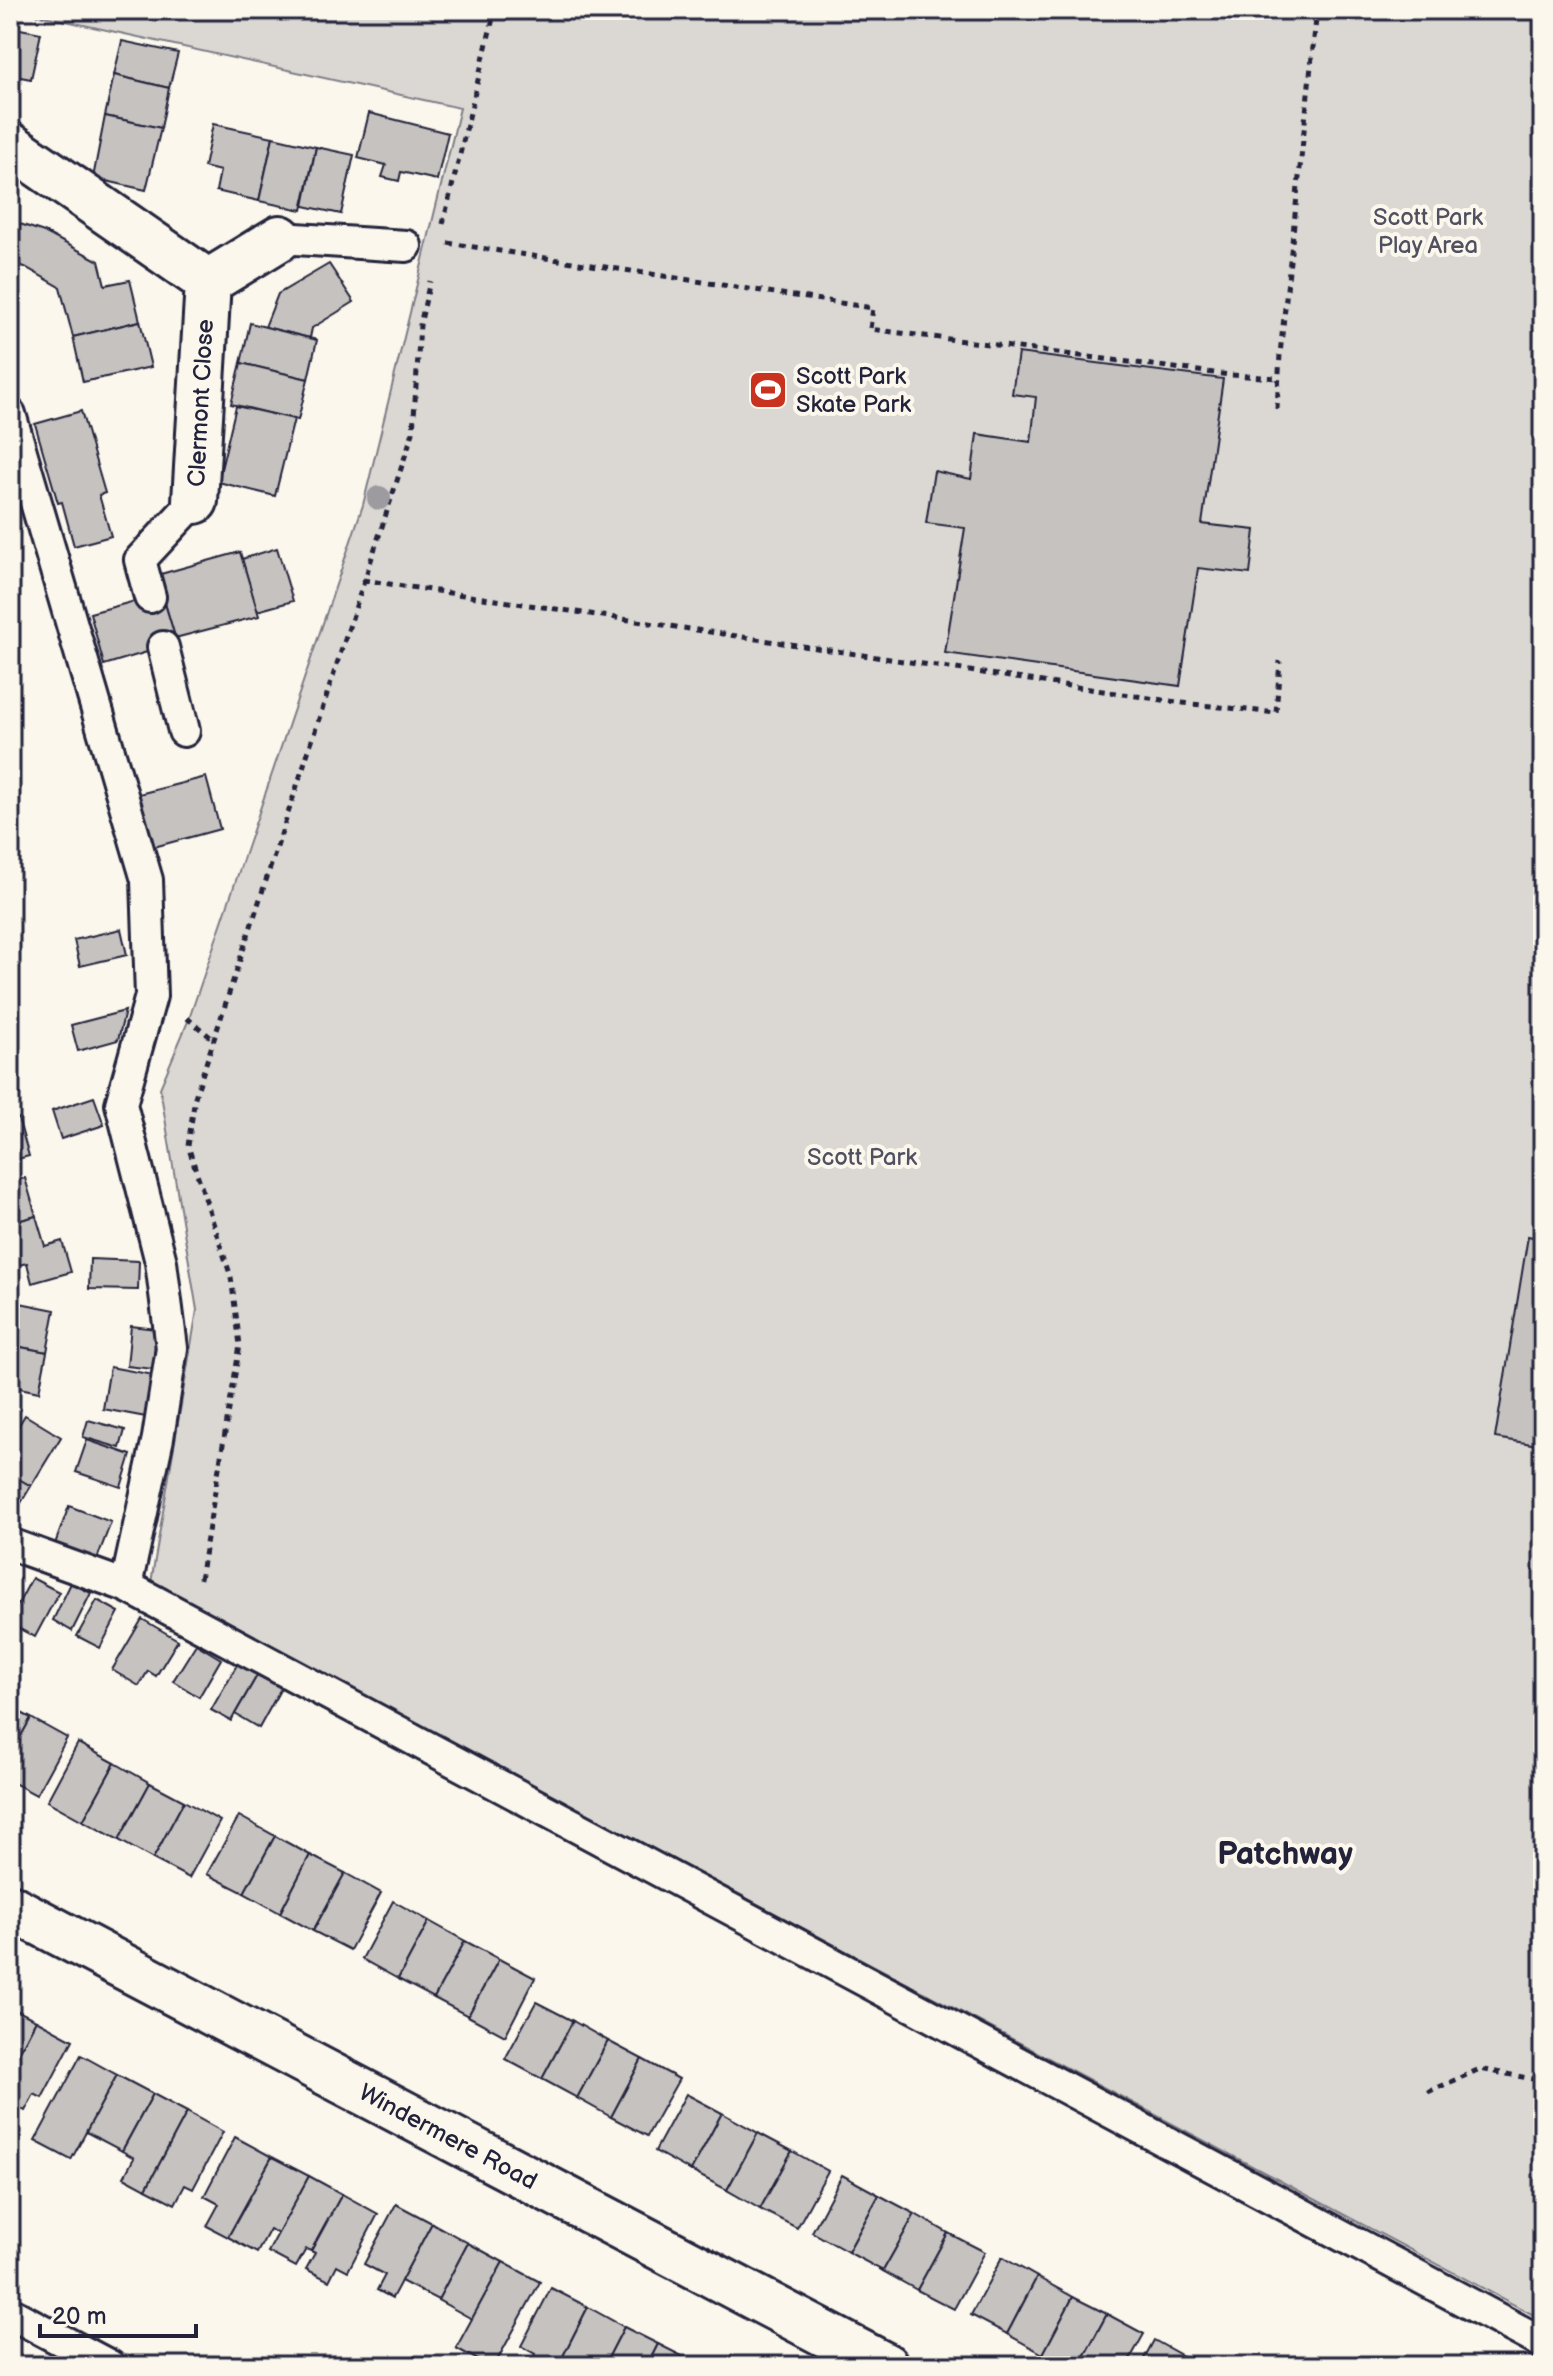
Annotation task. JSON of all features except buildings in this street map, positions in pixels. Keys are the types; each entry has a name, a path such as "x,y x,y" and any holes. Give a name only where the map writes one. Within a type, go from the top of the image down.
{"street":[{"path":"10,145 208,282 280,238"},
{"name":"Clermont Close","path":"195,501 208,282"},
{"name":"Windermere Road","path":"10,1907 886,2366"}],"lane":[{"path":"280,238 406,246"},
{"path":"10,414 147,880 151,996 121,1104 161,1262 172,1348 158,1438 126,1586"},
{"name":"Clermont Close","path":"150,597 140,560 195,501"},
{"path":"163,647 184,731"},
{"path":"10,1544 126,1586 1543,2343"},
{"path":"10,2313 110,2366"}],"path":[{"path":"443,226 495,10"},
{"path":"1277,409 1317,10"},
{"path":"439,241 873,308 870,329 1230,375 1279,378"},
{"path":"199,1584 240,1345 231,1277 188,1146 195,1097 413,432 420,325 433,269"},
{"path":"363,580 1183,703 1276,713 1280,661"},
{"path":"1428,2092 1480,2069 1533,2079 1543,2074"}],"green space":[{"name":"Scott Park","path":"16,10 1543,10 1543,2320 151,1583 197,1310 160,1088 189,1019 363,505 460,108"}],"place":[{"name":"Scott Park Skate Park","path":"768,390"}],"district":[{"name":"Patchway","path":"1285,1854"}],"park label":[{"name":"Scott Park Play Area","path":"1428,231"}]}
